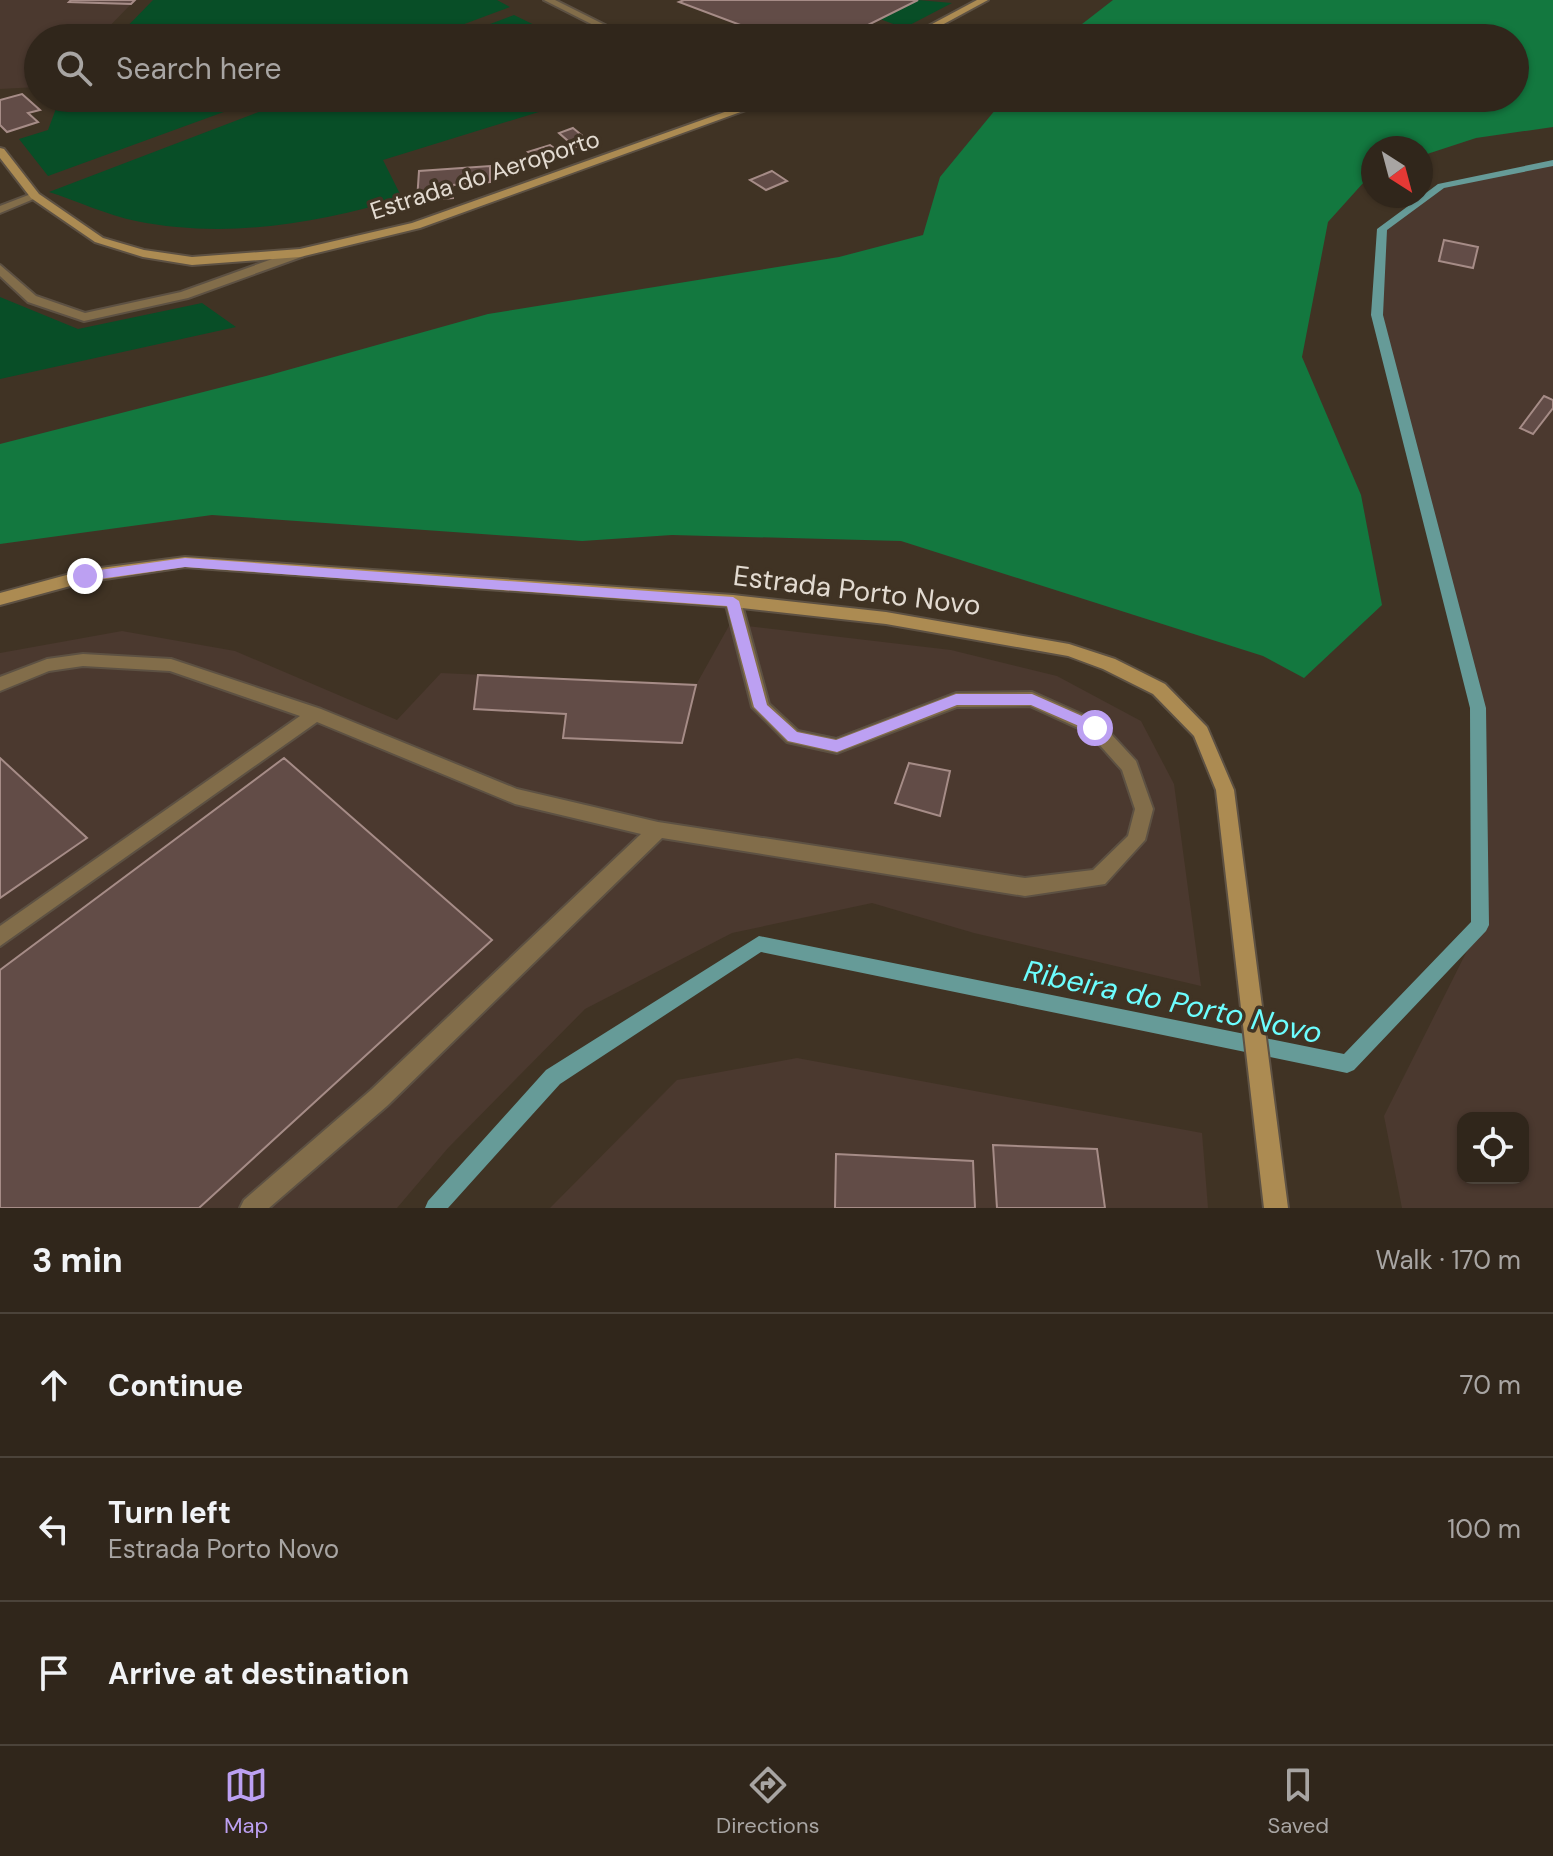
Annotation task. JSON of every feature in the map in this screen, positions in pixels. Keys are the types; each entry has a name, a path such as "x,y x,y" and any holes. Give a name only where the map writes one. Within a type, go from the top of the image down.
{"main road":[{"path":"938,24 984,0"},
{"name":"Estrada do Aeroporto","path":"0,151 35,196 99,240 143,253 192,261 300,253 416,226 737,112"},
{"name":"Estrada Porto Novo","path":"0,599 85,576 185,562 733,601 886,618 1069,650 1109,664 1159,689 1201,732 1225,790 1276,1208"}],"street":[{"path":"556,1 600,24"},
{"path":"0,210 35,196"},
{"path":"0,269 32,299 84,317 184,295 300,253"},
{"path":"0,684 47,665 83,660 171,665 315,714 515,796 658,830 1025,887 1098,878 1136,840 1144,809 1130,766 1095,728 1032,699 956,700 837,746 793,737 761,707 733,601"},
{"path":"0,937 315,714"},
{"path":"252,1208 379,1098 658,830"}],"shaded area":[{"path":"0,0 135,0 112,24 24,24 24,88 0,89"},
{"path":"1553,163 1553,1208 1402,1208 1384,1116 1480,925 1478,708 1377,315 1382,229 1411,208 1433,208 1433,192 1441,186"},
{"path":"730,624 951,650 1057,676 1141,721 1174,784 1201,986 974,933 872,903 732,933 585,1009 448,1148 397,1208 0,1208 0,653 122,631 235,651 397,720 441,673 696,685"},
{"path":"797,1058 1202,1133 1208,1208 550,1208 677,1080"}],"green space":[{"path":"153,0 497,0 510,7 464,24 130,24"},
{"path":"918,0 952,3 912,24 893,24 880,19"},
{"path":"1113,0 1553,0 1553,127 1476,138 1433,152 1433,136 1361,136 1361,185 1328,222 1302,357 1361,495 1382,605 1304,678 1263,656 901,541 672,535 582,541 212,515 0,544 0,444 266,376 488,314 839,257 923,235 940,177 993,112 1529,112 1529,24 1082,24"},
{"path":"514,15 532,24 490,24"},
{"path":"55,112 224,112 48,176 19,139 48,130"},
{"path":"258,112 539,112 383,160 402,198 304,221 237,228 169,226 103,212 49,192"},
{"path":"0,297 78,329 202,303 236,327 0,379"}],"building":[{"path":"135,0 131,4 69,2"},
{"path":"918,0 870,24 738,24 679,2"},
{"path":"22,94 24,112 32,112 28,113 38,122 7,132 0,125 0,100"},
{"path":"573,128 590,142 575,147 559,133"},
{"path":"550,145 565,156 543,164 528,152"},
{"path":"490,166 490,182 453,185 453,198 417,201 419,171"},
{"path":"772,171 787,181 766,190 750,180"},
{"path":"1444,240 1478,247 1473,268 1439,261"},
{"path":"1544,396 1553,400 1553,408 1533,434 1520,428"},
{"path":"478,675 696,685 682,743 563,738 566,714 474,709"},
{"path":"0,758 87,838 0,898"},
{"path":"284,758 492,940 199,1208 0,1208 0,970"},
{"path":"909,763 950,771 940,816 895,803"},
{"path":"993,1145 1097,1149 1105,1208 997,1208"},
{"path":"836,1154 973,1161 975,1208 835,1208"}],"waterway":[{"name":"Ribeira do Porto Novo","path":"435,1208 553,1077 759,944 1347,1064 1480,925 1478,708 1377,315 1382,229 1441,186 1553,163"}],"route":[{"path":"85,576 185,562 733,601 761,707 793,737 837,746 956,700 1032,699 1095,728"}]}
